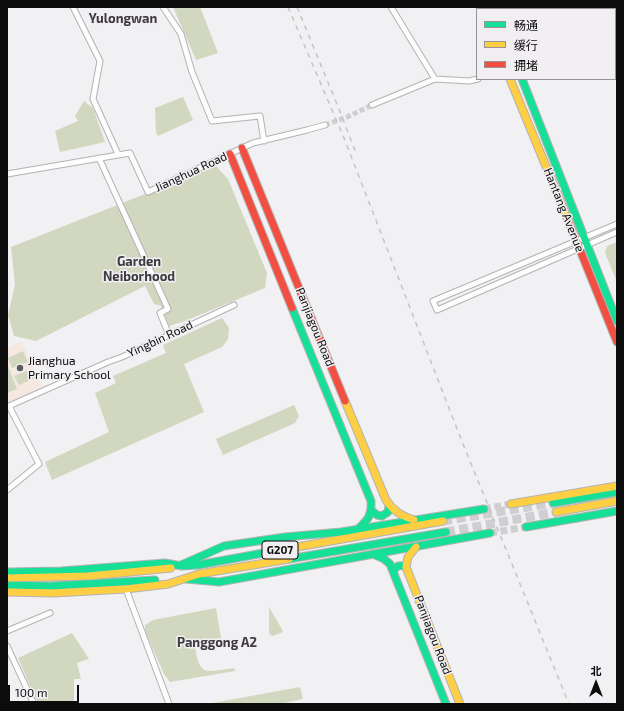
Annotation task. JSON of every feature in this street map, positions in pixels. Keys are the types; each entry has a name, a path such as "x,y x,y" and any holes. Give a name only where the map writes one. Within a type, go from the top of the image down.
{"main road":[{"name":"Hantang Avenue","path":"510,80 617,342"},
{"name":"Hantang Avenue","path":"522,80 617,321"},
{"name":"Panjiagou Road","path":"242,148 389,506"},
{"name":"Panjiagou Road","path":"230,154 371,501 372,511"},
{"path":"511,504 617,486"},
{"path":"553,503 617,492"},
{"path":"556,512 617,501"},
{"path":"358,529 369,520 372,511 376,515 382,516 388,512 389,506"},
{"path":"389,506 401,516 414,520"},
{"path":"181,566 224,546 285,537 340,532 484,509"},
{"path":"526,527 617,511"},
{"name":"G207","path":"7,578 50,578 132,573 198,565 443,521"},
{"name":"G207","path":"7,592 54,593 126,589 168,584 199,574 446,532"},
{"path":"184,579 219,582 490,534"},
{"path":"393,571 397,566 401,565 406,567 408,557 416,547"},
{"path":"340,550 342,560"},
{"name":"Panjiagou Road","path":"373,554 384,559 390,564 446,704"},
{"name":"G207","path":"7,572 61,571 165,563 181,566"},
{"name":"Panjiagou Road","path":"406,567 460,704"},
{"name":"G207","path":"7,585 50,586 184,579"}],"street":[{"path":"7,174 118,154 93,99 100,61 73,7"},
{"path":"163,7 181,34 192,72 212,121 260,116 264,141"},
{"path":"391,7 435,79"},
{"path":"372,105 435,79 469,81 476,79"},
{"name":"Jianghua Road","path":"118,154 130,153 148,192 253,143 325,125"},
{"path":"99,158 168,309 160,313 169,335"},
{"path":"617,224 433,301 437,310 617,232"},
{"name":"Yingbin Road","path":"7,490 40,464 9,406 122,357 234,305"},
{"path":"126,589 169,704"},
{"path":"7,632 50,613"},
{"path":"7,646 34,704"}],"shaded area":[{"name":"Jianghua Primary School","path":"22,341 42,387 7,406 7,348"}],"green space":[{"path":"173,7 200,7 218,53 196,60"},
{"path":"183,97 193,120 158,136 156,132 155,108"},
{"path":"84,101 93,108 105,142 60,152 55,131 78,121 75,116"},
{"path":"216,166 228,179 267,273 265,288 185,321 169,326 161,306 154,304 145,286 36,341 14,336 8,315 15,285 11,247"},
{"path":"617,242 617,282 605,253 607,246"},
{"path":"222,318 229,328 228,339 222,347 184,364 204,412 52,480 45,462 109,432 95,393 116,383 113,376 166,353 163,345"},
{"path":"23,351 28,362 12,368 8,358"},
{"path":"7,364 17,389 7,393"},
{"path":"31,369 35,378 19,385 14,376"},
{"path":"294,405 299,416 295,423 223,455 216,439"},
{"path":"269,607 283,631 272,636 269,633"},
{"path":"216,608 221,638 195,641 197,659 204,670 208,671 234,668 235,671 170,682 164,674 145,631 145,625 153,620"},
{"path":"72,633 89,659 77,663 81,679 74,679 74,704 38,704 18,658"},
{"path":"300,687 303,699 279,704 207,704"}],"tunnel":[{"path":"325,125 347,117 372,105"},
{"path":"443,521 553,503"},
{"path":"484,509 511,504"},
{"path":"446,532 556,512"},
{"path":"490,533 526,527"}],"railway":[{"path":"288,7 344,138 461,439 569,704"},
{"path":"297,7 356,153"}],"traffic: fast":[{"path":"522,80 617,321"},
{"path":"292,308 371,501 369,517 358,529"},
{"path":"553,503 617,492"},
{"path":"372,511 377,515 382,516 388,512 389,506"},
{"path":"181,565 224,546 285,537 341,532 484,509"},
{"path":"526,527 617,511"},
{"path":"289,559 446,532"},
{"path":"186,579 219,582 490,533"},
{"path":"7,572 61,571 165,563 182,566 198,565 269,552"},
{"path":"373,554 384,559 390,564 446,704"},
{"path":"393,571 398,566 406,567"},
{"path":"7,585 50,586 155,580"}],"traffic: slow":[{"path":"510,80 570,225"},
{"path":"345,401 386,500 398,513 414,520"},
{"path":"511,504 617,486"},
{"path":"556,512 617,501"},
{"path":"269,552 443,521"},
{"path":"416,547 408,557 406,567 460,704"},
{"path":"7,592 54,593 126,589 168,584 199,574 289,559"},
{"path":"7,578 89,576 171,568"}],"traffic: jam":[{"path":"242,148 345,401"},
{"path":"230,154 292,308"},
{"path":"570,225 617,342"}],"place":[{"name":"Jianghua Primary School","path":"20,368"}],"district":[{"name":"Yulongwan","path":"123,19"},
{"name":"Garden Neiborhood","path":"139,270"},
{"name":"Panggong A2","path":"217,643"}]}
